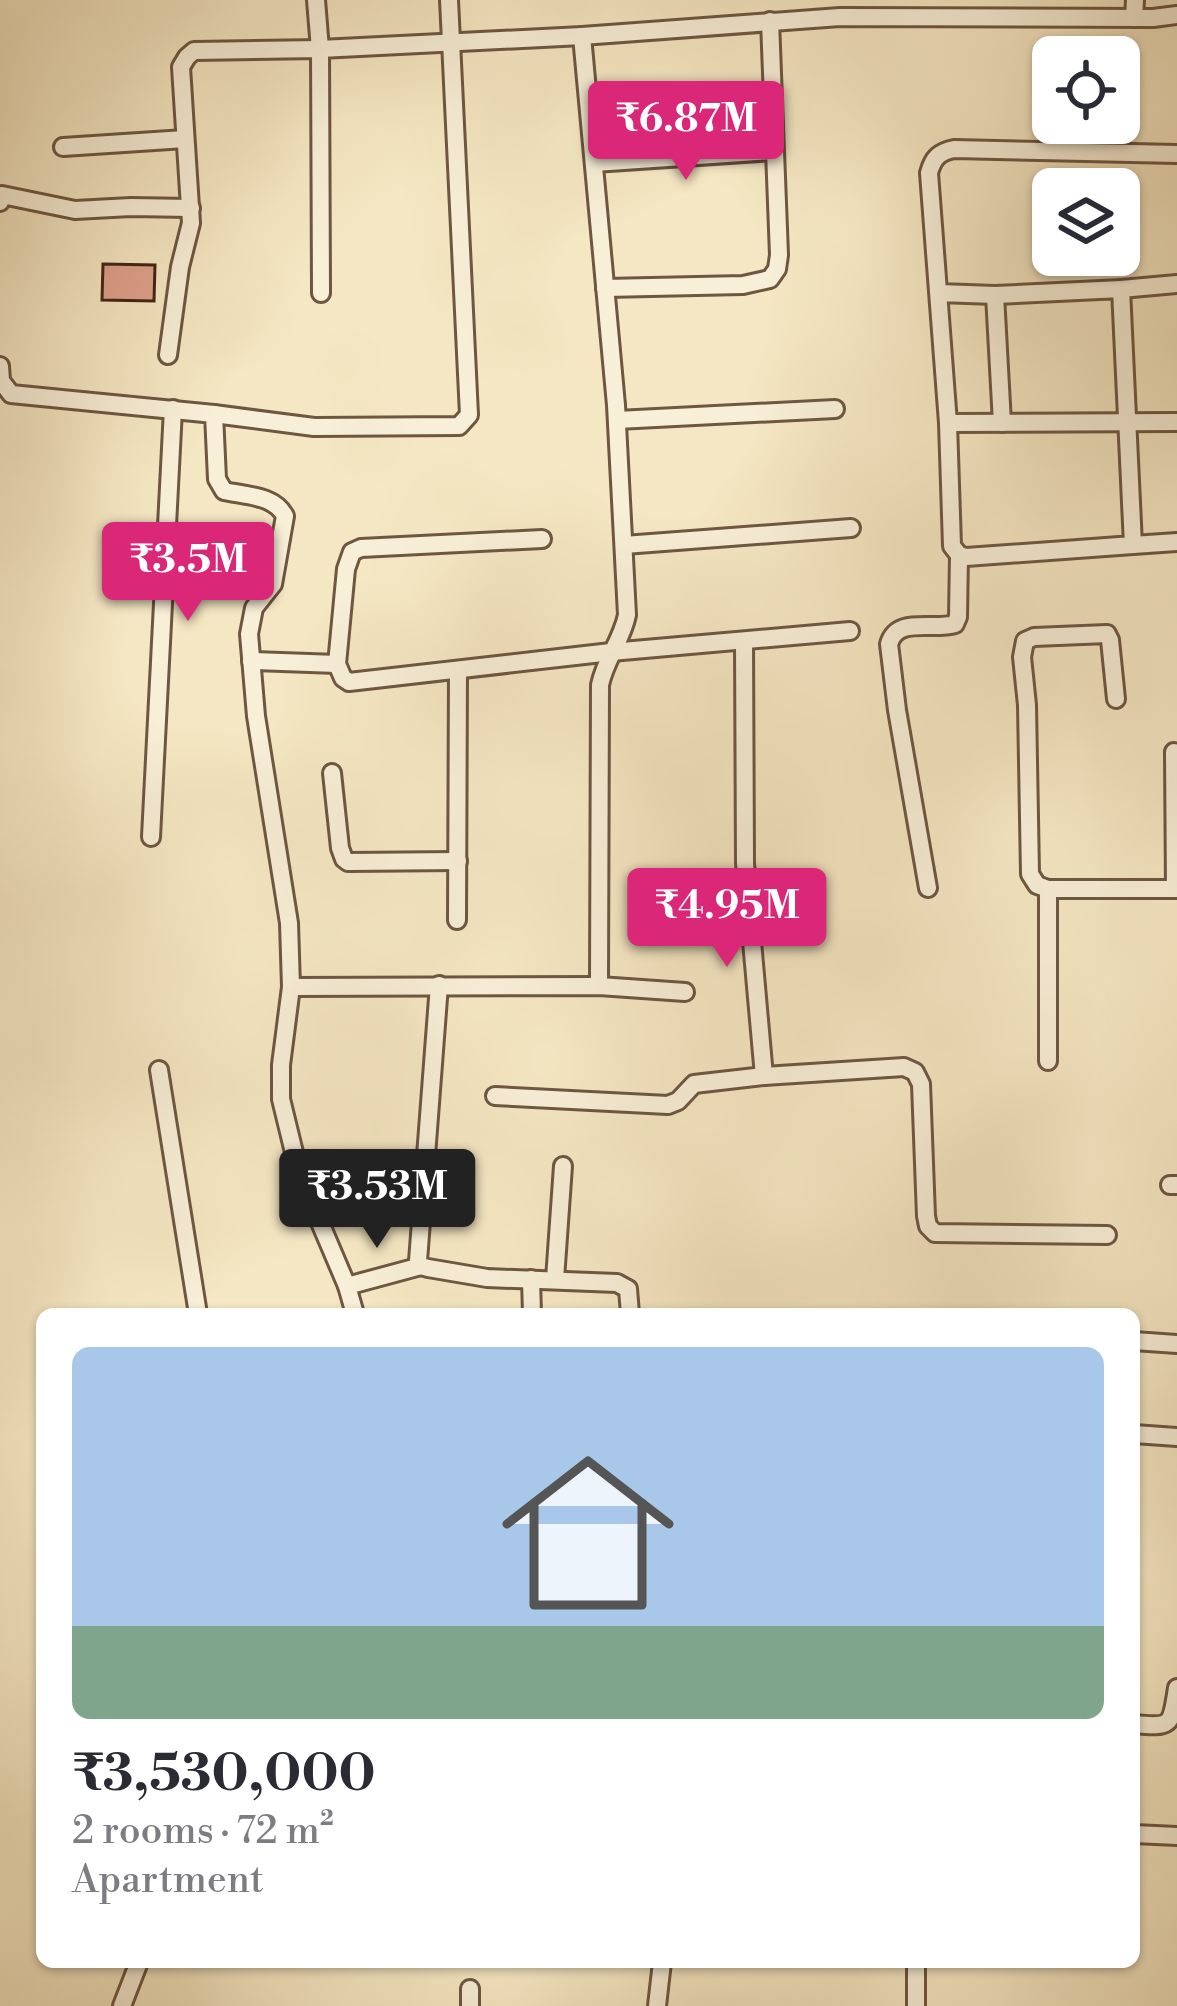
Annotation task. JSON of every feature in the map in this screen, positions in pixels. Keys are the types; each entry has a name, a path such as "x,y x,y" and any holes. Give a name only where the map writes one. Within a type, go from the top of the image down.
{"street":[{"path":"316,0 321,292"},
{"path":"0,366 1,381 11,394 314,427 459,426 467,420 449,0"},
{"path":"167,356 189,237 182,67 190,53 582,36 840,17 1135,9 1177,15"},
{"path":"604,288 742,285 770,279 777,269 770,21"},
{"path":"582,36 617,420 627,615 600,685 599,986"},
{"path":"63,147 184,139"},
{"path":"1177,154 954,149 932,162 929,173 952,546 966,557 1177,542"},
{"path":"594,163 773,151"},
{"path":"0,202 2,195 75,210 191,208"},
{"path":"939,293 995,295 1177,284"},
{"path":"1121,290 1133,545"},
{"path":"995,295 1002,423"},
{"path":"151,837 173,409"},
{"path":"617,420 835,409"},
{"path":"214,414 220,488 278,504 285,517 273,584 252,614 249,634 256,716 289,923 291,987 280,1099 299,1173 353,1308"},
{"path":"948,423 1177,422"},
{"path":"624,545 851,528"},
{"path":"542,538 352,552 346,569 337,664 343,678 349,682 611,652 850,632"},
{"path":"928,888 890,644 899,628 956,624 959,555"},
{"path":"1116,699 1107,634 1025,641 1028,867 1037,885 1048,889 1176,889 1174,752"},
{"path":"744,641 745,863 764,1076"},
{"path":"251,662 337,664"},
{"path":"457,920 458,671"},
{"path":"332,773 340,848 348,862 458,862"},
{"path":"1048,889 1048,1061"},
{"path":"421,1267 417,1255 439,985"},
{"path":"291,987 599,986 685,992"},
{"path":"495,1096 668,1105 694,1084 904,1067 915,1072 921,1084 926,1216 935,1233 1107,1235"},
{"path":"159,1070 197,1308"},
{"path":"555,1279 563,1166"},
{"path":"346,1286 421,1267 487,1278 624,1285 630,1308"},
{"path":"531,1279 532,1308"},
{"path":"1140,1342 1177,1345"},
{"path":"1140,1435 1177,1438"},
{"path":"1140,1725 1168,1724 1177,1688"},
{"path":"1140,1834 1177,1836"},
{"path":"122,2006 137,1968"},
{"path":"657,2006 661,1968"},
{"path":"916,1968 916,2006"}],"building":[{"path":"103,264 155,265 154,301 102,300"}]}
